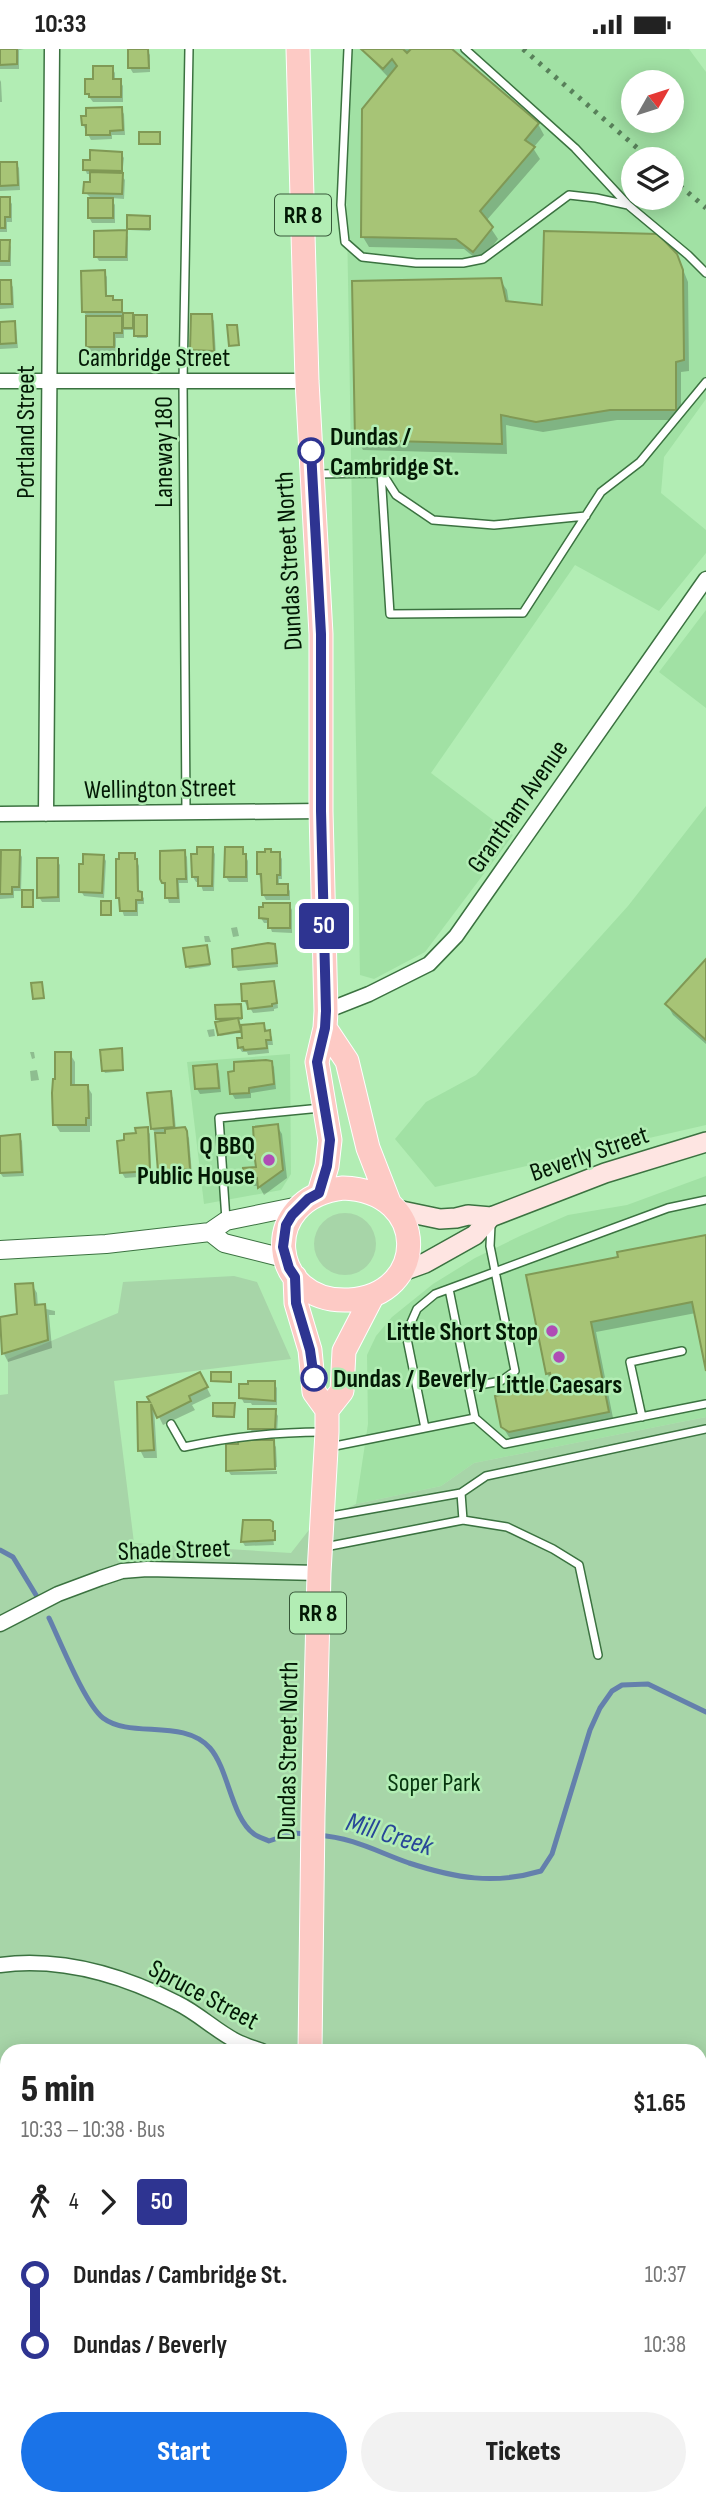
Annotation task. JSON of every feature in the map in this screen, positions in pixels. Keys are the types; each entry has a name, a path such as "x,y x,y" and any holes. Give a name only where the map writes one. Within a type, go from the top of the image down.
{"main road":[{"name":"Dundas Street North","path":"298,49 307,381 321,634 321,811 326,1020 317,1062 330,1140 327,1166 319,1193"},
{"path":"326,1020 347,1061 368,1148 393,1206 407,1230 409,1241 405,1263 400,1272 393,1281 373,1295 349,1300 324,1297 303,1286 290,1268 283,1247 286,1225 299,1206 331,1189 356,1188 379,1195 393,1206"},
{"name":"Beverly Street","path":"393,1206 439,1219 468,1215 491,1217 605,1173 706,1142"},
{"name":"Beverly Street","path":"400,1272 425,1263 475,1235 491,1217"},
{"name":"Dundas Street North","path":"290,1268 296,1303 310,1350 314,1392 327,1430"},
{"name":"Dundas Street North","path":"310,2044 319,1573 327,1430 342,1391 344,1351 373,1295"}],"street":[{"name":"Portland Street","path":"46,814 51,49"},
{"name":"Cambridge Street","path":"0,381 307,381"},
{"name":"Grantham Avenue","path":"326,1020 369,994 429,964 456,936 706,579"},
{"name":"Wellington Street","path":"0,814 321,811"},
{"path":"0,1250 114,1243 210,1232 226,1221 299,1206"},
{"path":"210,1232 224,1243 290,1268"},
{"name":"Shade Street","path":"0,1624 58,1594 122,1571 147,1569 319,1573"},
{"name":"Spruce Street","path":"0,1965 27,1961 109,1974 178,2003 244,2044"}],"lane":[{"name":"Laneway 180","path":"186,813 183,381 189,49"},
{"path":"348,49 341,205 345,241 362,257 416,263 463,263 483,259 569,195 621,203"},
{"path":"465,49 575,148 621,197"},
{"path":"634,210 688,255 706,274"},
{"path":"381,473 390,614 523,613 601,492 640,462 706,382"},
{"path":"312,474 381,473"},
{"path":"381,473 396,495 433,520 494,525 586,516"},
{"path":"226,1221 219,1118 325,1108"},
{"path":"425,1428 406,1334 417,1309 435,1294 668,1208 706,1200"},
{"path":"469,1387 500,1381 515,1371 490,1246 491,1217"},
{"path":"449,1289 475,1418 505,1444 706,1404"},
{"path":"642,1417 630,1362 682,1352"},
{"path":"171,1424 184,1447 221,1439 294,1432 425,1428 475,1418"},
{"path":"322,1517 461,1493 486,1476 706,1429"},
{"path":"461,1493 463,1520"},
{"path":"321,1548 463,1520 507,1527 579,1565 598,1655"}],"shaded area":[{"path":"344,49 689,49 706,72 706,399 664,457 661,493 706,530 706,553 659,611 575,565 431,773 513,835 425,952 374,979 360,975"},
{"path":"706,610 706,708 659,672"},
{"path":"706,806 706,1125 435,1187 395,1139 426,1102 476,1075 628,906"},
{"path":"290,1054 291,1174 281,1190 204,1204 187,1062"},
{"path":"706,1176 706,1417 474,1463 441,1486 356,1504 368,1424 367,1355 376,1336 392,1317 433,1284 475,1258 520,1236 568,1215 627,1205"}],"green space":[{"path":"339,1213 351,1213 367,1222 374,1232 374,1256 367,1266 351,1275 339,1275 328,1270 319,1261 314,1250 314,1238 319,1227 328,1218"},
{"name":"Soper Park","path":"234,1276 257,1282 291,1359 114,1381 134,1543 291,1553 312,1526 356,1504 441,1486 474,1463 706,1417 706,2044 0,2044 0,1395 8,1394 8,1359 118,1313 123,1282"}],"building":[{"path":"0,49 17,49 17,64 0,65"},
{"path":"128,49 148,49 149,68 128,68"},
{"path":"361,49 403,49 407,53 411,49 452,49 539,123 525,140 535,147 480,211 493,227 473,252 456,239 361,237 362,109 397,66 392,59 383,69"},
{"path":"93,66 113,66 113,79 121,79 121,97 89,97 89,94 85,94 85,79 93,79"},
{"path":"122,107 123,130 110,131 110,135 86,135 86,125 82,125 81,116 86,116 86,108"},
{"path":"139,132 160,132 160,144 139,144"},
{"path":"90,150 122,152 122,171 83,170 83,160 90,160"},
{"path":"0,162 17,162 18,185 0,186"},
{"path":"90,172 123,173 122,194 83,193 84,182 90,182"},
{"path":"0,197 10,197 10,217 5,217 5,228 0,228"},
{"path":"88,198 113,198 113,218 88,218"},
{"path":"127,215 150,216 150,229 127,229"},
{"path":"127,230 126,257 94,257 94,231"},
{"path":"544,231 658,234 677,254 683,270 684,360 676,362 676,410 610,410 536,422 501,415 502,444 355,440 352,281 501,278 506,301 542,305"},
{"path":"0,240 10,240 9,261 0,261"},
{"path":"105,270 106,296 113,296 113,300 122,300 122,312 82,312 81,271"},
{"path":"0,280 11,280 12,304 0,304"},
{"path":"123,313 133,313 133,328 123,328"},
{"path":"191,314 212,314 214,351 190,350"},
{"path":"134,315 147,315 147,336 134,336"},
{"path":"86,316 122,316 122,333 114,333 114,347 86,347"},
{"path":"15,321 16,343 0,344 0,322"},
{"path":"227,325 237,325 239,345 229,346"},
{"path":"197,847 213,847 212,886 198,886 198,877 192,877 191,854 197,854"},
{"path":"225,847 243,847 243,854 246,854 246,877 224,877"},
{"path":"265,849 280,852 280,875 277,875 277,884 288,884 288,895 262,895 261,874 257,874 257,852 265,852"},
{"path":"1,850 20,850 19,887 12,887 12,894 0,894"},
{"path":"185,850 186,879 177,879 178,898 165,898 165,883 160,879 160,851"},
{"path":"119,853 135,853 137,859 138,891 142,892 142,900 136,900 136,911 120,911 119,898 116,898 116,859 119,859"},
{"path":"83,854 104,855 102,893 79,892 79,864 83,864"},
{"path":"37,858 58,858 58,897 37,898"},
{"path":"22,890 33,890 33,907 22,907"},
{"path":"101,901 111,901 111,915 101,915"},
{"path":"263,903 290,903 290,928 268,928 268,919 259,918 259,907 263,907"},
{"path":"275,944 277,963 233,967 232,949"},
{"path":"207,945 210,964 186,967 183,948"},
{"path":"706,959 706,1040 665,1004"},
{"path":"274,981 277,1003 248,1009 247,1001 242,1001 241,984"},
{"path":"42,982 44,998 33,999 31,983"},
{"path":"241,1004 242,1018 216,1019 215,1005"},
{"path":"238,1018 241,1031 218,1035 215,1022"},
{"path":"264,1023 265,1031 270,1030 271,1040 266,1040 267,1048 238,1048 237,1038 242,1038 241,1025"},
{"path":"122,1048 123,1070 102,1071 100,1050"},
{"path":"55,1052 71,1052 71,1085 88,1085 89,1118 86,1118 86,1125 53,1125"},
{"path":"272,1061 274,1084 249,1088 249,1093 230,1094 228,1072 234,1071 234,1062"},
{"path":"217,1064 219,1088 195,1089 193,1066"},
{"path":"171,1091 174,1127 151,1129 147,1093"},
{"name":"Q BBQ Public House","path":"278,1124 283,1170 258,1188 257,1178 244,1179 243,1168 256,1167 254,1152 248,1152 248,1145 254,1144 253,1127"},
{"path":"148,1127 150,1171 120,1173 117,1141 124,1140 124,1134 136,1133 135,1128"},
{"path":"185,1127 190,1169 182,1170 182,1174 167,1175 167,1171 158,1172 155,1133"},
{"path":"20,1134 22,1172 0,1173 0,1136"},
{"path":"706,1235 706,1371 692,1302 591,1322 609,1412 509,1432 501,1427 495,1396 536,1388 537,1392 553,1389 550,1373 546,1374 526,1275 618,1257 617,1252"},
{"path":"33,1283 35,1305 45,1304 48,1340 2,1354 0,1317 17,1314 15,1284"},
{"path":"200,1372 208,1387 189,1396 191,1401 157,1418 151,1404 154,1450 138,1451 137,1402 150,1402 147,1397"},
{"path":"211,1372 231,1372 231,1382 211,1381"},
{"path":"248,1381 275,1381 275,1401 239,1398 239,1384 248,1384"},
{"path":"213,1403 235,1403 234,1417 213,1416"},
{"path":"248,1409 276,1409 275,1429 248,1429"},
{"path":"238,1440 274,1440 275,1469 226,1471 226,1444 238,1444"},
{"path":"243,1520 270,1520 273,1522 275,1540 241,1542"}],"waterway":[{"name":"Mill Creek","path":"0,1550 13,1557 36,1595"},
{"name":"Mill Creek","path":"49,1618 81,1686 103,1718 128,1727 172,1731 199,1739 216,1757 240,1816 254,1834 269,1841 293,1833 307,1834"},
{"name":"Mill Creek","path":"317,1835 354,1842 409,1863 459,1876 491,1879 541,1871 552,1854 590,1730 612,1691 622,1685 648,1684 706,1712"}],"railway":[{"path":"523,49 636,147"},
{"path":"684,189 706,208"}],"bus line":[{"name":"50","path":"311,451 321,634 321,811 326,1011 317,1062 330,1140 327,1166 319,1193 299,1206 292,1215 286,1225 283,1247 284,1258 295,1277 296,1303 306,1330 314,1378"}],"place":[{"name":"Dundas / Cambridge St.","path":"311,451"},
{"name":"Q BBQ Public House","path":"269,1160"},
{"name":"Little Short Stop","path":"552,1331"},
{"name":"Little Caesars","path":"559,1357"},
{"name":"Dundas / Beverly","path":"314,1378"}]}
